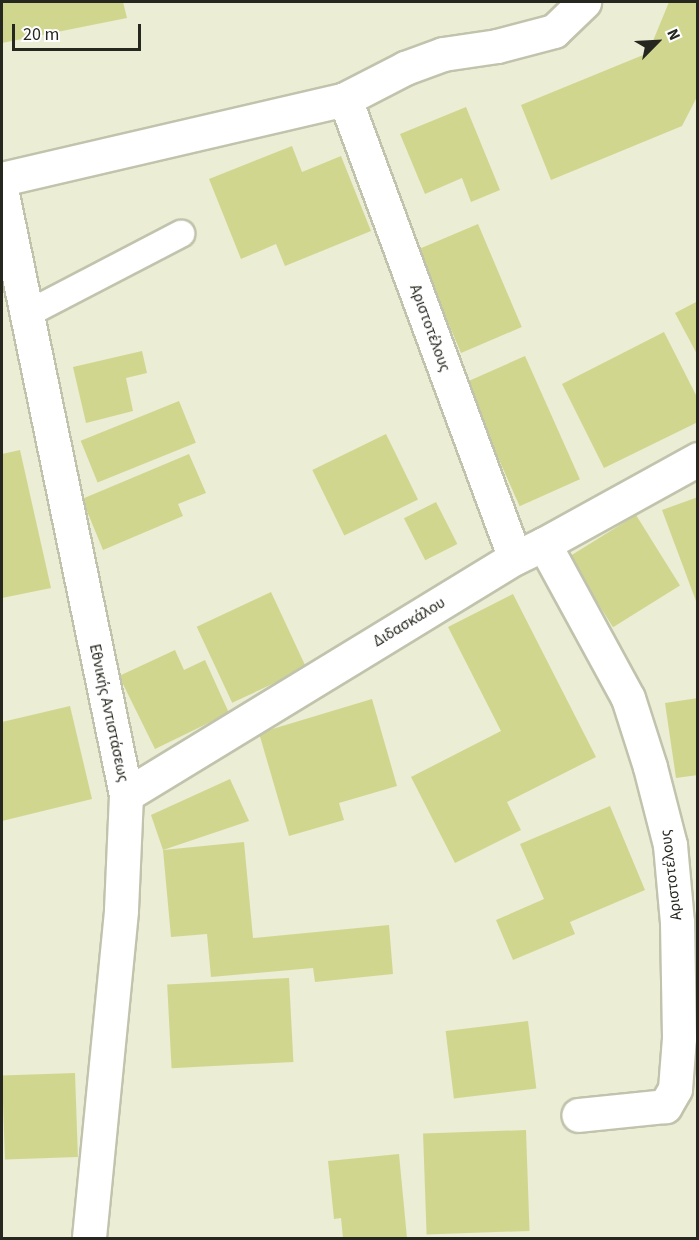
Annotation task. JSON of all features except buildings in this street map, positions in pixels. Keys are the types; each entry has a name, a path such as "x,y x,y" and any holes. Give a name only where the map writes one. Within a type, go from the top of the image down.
{"street":[{"path":"2,179 345,99 405,68 443,54 497,46 554,32 584,2"},
{"name":"Αριστοτέλους","path":"345,99 515,558"},
{"name":"Εθνικής Αντιστάσεως","path":"4,214 27,314 126,795 121,911 89,1239"},
{"name":"Διδασκάλου","path":"126,795 515,558 698,459"},
{"name":"Αριστοτέλους","path":"544,544 628,698 650,766 670,844 677,922 679,1038 675,1089 664,1106 578,1115"}],"lane":[{"path":"27,314 181,234"}]}
